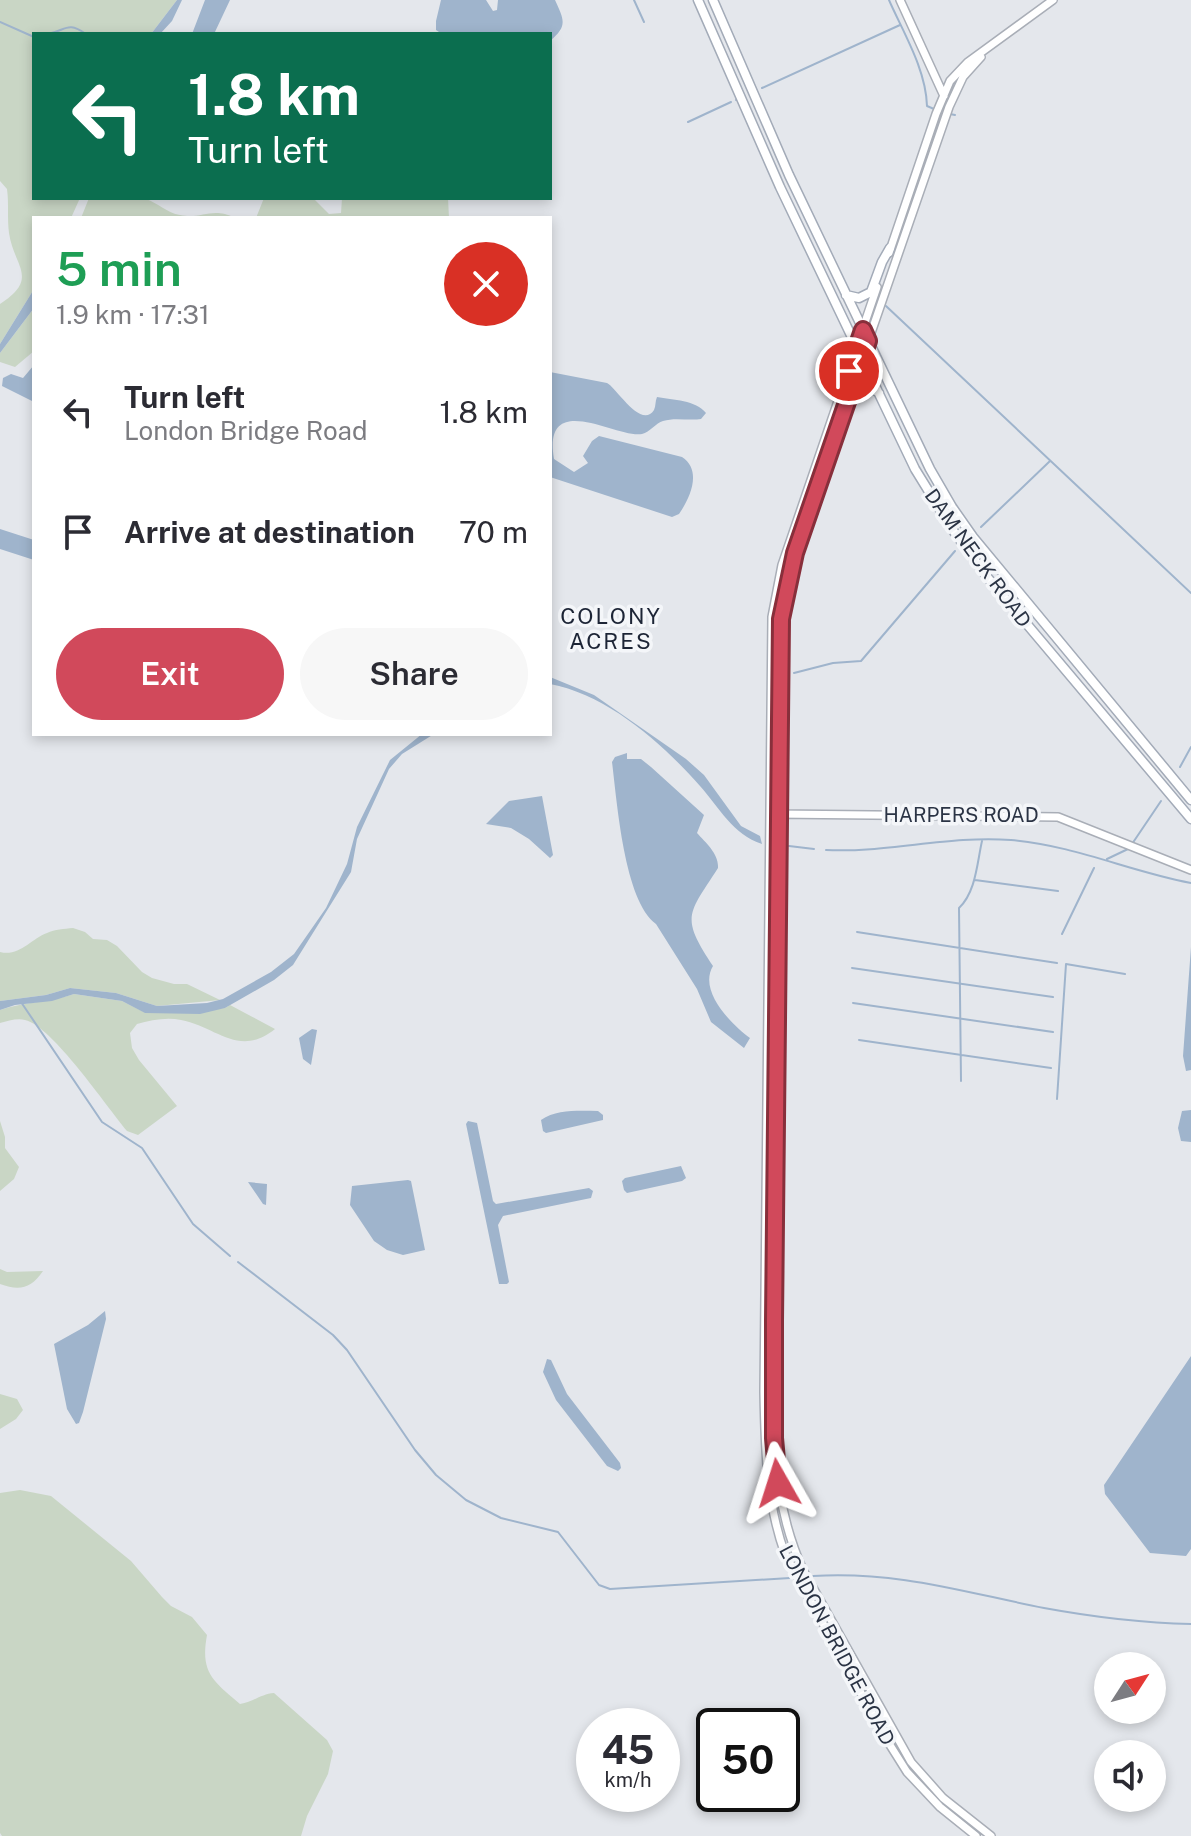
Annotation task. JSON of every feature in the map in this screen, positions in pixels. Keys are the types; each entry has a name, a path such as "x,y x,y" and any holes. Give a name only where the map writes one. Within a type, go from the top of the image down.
{"main road":[{"name":"DAM NECK ROAD","path":"698,0 768,161 915,469 952,529 1006,600 1191,822"},
{"name":"DAM NECK ROAD","path":"713,0 846,295 930,469 952,507 973,537 1191,800"},
{"path":"900,0 943,95 944,106 931,144 931,159"},
{"path":"943,95 960,69 1053,0"},
{"path":"904,9 937,88 940,104"},
{"path":"931,159 956,90 963,77 988,49"},
{"name":"LONDON BRIDGE ROAD","path":"943,95 789,542 777,585 771,629 774,1438 784,1515 790,1540 803,1570 902,1748 931,1785 991,1836"},
{"name":"LONDON BRIDGE ROAD","path":"931,159 795,553 783,603 774,814 764,1392 766,1456 776,1525 792,1569 885,1737 920,1787 976,1836"},
{"path":"846,295 859,298 871,292 890,248"},
{"path":"848,403 861,388 868,387 879,393"},
{"name":"HARPERS ROAD","path":"774,814 1058,817 1191,870"}],"green space":[{"path":"0,0 177,0 153,32 32,32 32,200 79,200 72,216 32,216 32,292 0,344 0,304 12,295 22,279 9,233 7,189 0,181"},
{"path":"88,200 147,200 187,216 82,216"},
{"path":"263,200 315,200 329,214 341,213 342,200 448,200 449,216 257,216"},
{"path":"213,213 230,216 194,216"},
{"path":"32,311 32,353 15,367 0,362 0,353"},
{"path":"73,928 93,939 107,940 117,946 152,978 187,984 220,1000 157,1006 116,993 70,988 46,995 0,1001 0,952 13,952 50,932"},
{"path":"74,994 122,1001 146,1013 225,1008 230,1005 275,1029 250,1041 239,1041 181,1020 159,1019 137,1024 130,1033 132,1048 177,1106 138,1135 127,1131 50,1036 22,1019 0,1023 0,1010"},
{"path":"0,1121 5,1148 19,1167 14,1179 0,1191"},
{"path":"0,1269 7,1272 43,1271 29,1285 13,1287 0,1284"},
{"path":"0,1394 17,1399 23,1410 16,1419 0,1429"},
{"path":"20,1490 51,1496 131,1561 171,1606 192,1617 207,1635 205,1659 211,1675 240,1704 274,1693 327,1740 333,1751 328,1774 307,1816 301,1836 2,1836 0,1493"}],"water":[{"path":"177,0 182,0 172,21 162,32 153,32"},
{"path":"205,0 230,0 215,32 193,32"},
{"path":"441,0 486,0 493,11 497,10 498,0 555,0 563,22 552,39 552,32 439,32 436,21"},
{"path":"32,292 32,311 0,353 0,344"},
{"path":"32,367 32,401 2,386 3,378 11,374 23,378"},
{"path":"552,372 607,383 642,415 649,415 654,410 657,397 690,403 706,413 701,419 663,421 642,434 570,421 559,426 553,438 554,459 574,472 588,463 583,456 599,436 682,457 692,469 692,484 679,514 672,517 552,478"},
{"path":"0,529 32,539 32,559 0,549"},
{"path":"552,678 594,695 686,759 704,775 741,826 760,836 762,844 743,834 727,820 700,786 651,738 613,710 572,690 552,685"},
{"path":"420,736 431,736 402,754 389,769 357,839 351,872 293,965 274,980 225,1008 200,1014 145,1013 122,1001 74,994 0,1010 0,1001 46,995 70,988 116,993 157,1006 207,1003 223,999 271,972 294,954 326,908 347,864 357,827 390,760"},
{"path":"627,753 627,759 641,759 704,815 697,833 714,853 718,868 695,906 692,925 713,966 710,986 713,996 726,1016 750,1038 744,1048 711,1022 697,989 636,894 624,849 612,762 615,757"},
{"path":"542,796 553,855 550,858 511,828 486,824 509,801"},
{"path":"1191,947 1191,1070 1186,1071 1183,1056"},
{"path":"312,1029 317,1030 311,1065 303,1059 299,1038"},
{"path":"1191,1110 1191,1142 1181,1141 1178,1128 1182,1111"},
{"path":"598,1111 603,1115 603,1120 546,1133 543,1131 541,1120 554,1114"},
{"path":"468,1121 477,1123 496,1204 589,1188 593,1191 591,1198 503,1216 498,1225 507,1284 499,1284 466,1124"},
{"path":"681,1166 686,1178 682,1181 627,1193 624,1190 622,1181 625,1178"},
{"path":"411,1181 425,1250 403,1255 387,1250 374,1241 350,1205 352,1186"},
{"path":"248,1182 267,1184 266,1205 263,1204"},
{"path":"105,1311 106,1319 83,1412 76,1424 67,1409 54,1344 88,1325"},
{"path":"1191,1356 1191,1549 1186,1556 1150,1553 1105,1494 1104,1485"},
{"path":"547,1359 551,1360 567,1394 620,1463 618,1471 607,1466 556,1400 543,1372"}],"waterway":[{"path":"634,0 644,22"},
{"path":"889,0 923,78 927,106 934,109"},
{"path":"0,22 32,36"},
{"path":"762,88 900,25"},
{"path":"54,32 71,27 83,32"},
{"path":"688,122 731,102"},
{"path":"950,114 955,115"},
{"path":"886,306 1191,593"},
{"path":"981,527 1050,461"},
{"path":"794,673 833,663 861,661 955,551"},
{"path":"1180,767 1191,747"},
{"path":"1132,844 1161,801"},
{"path":"826,850 965,840 1011,840 1080,853 1191,883"},
{"path":"961,1081 959,908 972,886 982,841"},
{"path":"789,846 814,849"},
{"path":"1107,859 1128,849"},
{"path":"1062,934 1094,868"},
{"path":"975,880 1058,891"},
{"path":"857,932 1057,963"},
{"path":"1057,1099 1066,964 1125,974"},
{"path":"852,968 1053,997"},
{"path":"21,1002 102,1122 142,1148 193,1224 230,1256"},
{"path":"853,1003 1053,1032"},
{"path":"859,1040 1051,1068"},
{"path":"238,1262 333,1335 347,1350 415,1450 436,1475 466,1500 501,1518 558,1532 599,1585 610,1589 790,1578"},
{"path":"813,1576 902,1580 1081,1614 1191,1624"}],"district":[{"name":"COLONY ACRES","path":"611,628"}],"route":[{"path":"778,1483 774,1438 774,1321 781,619 795,553 868,341 863,330 849,371"}]}
